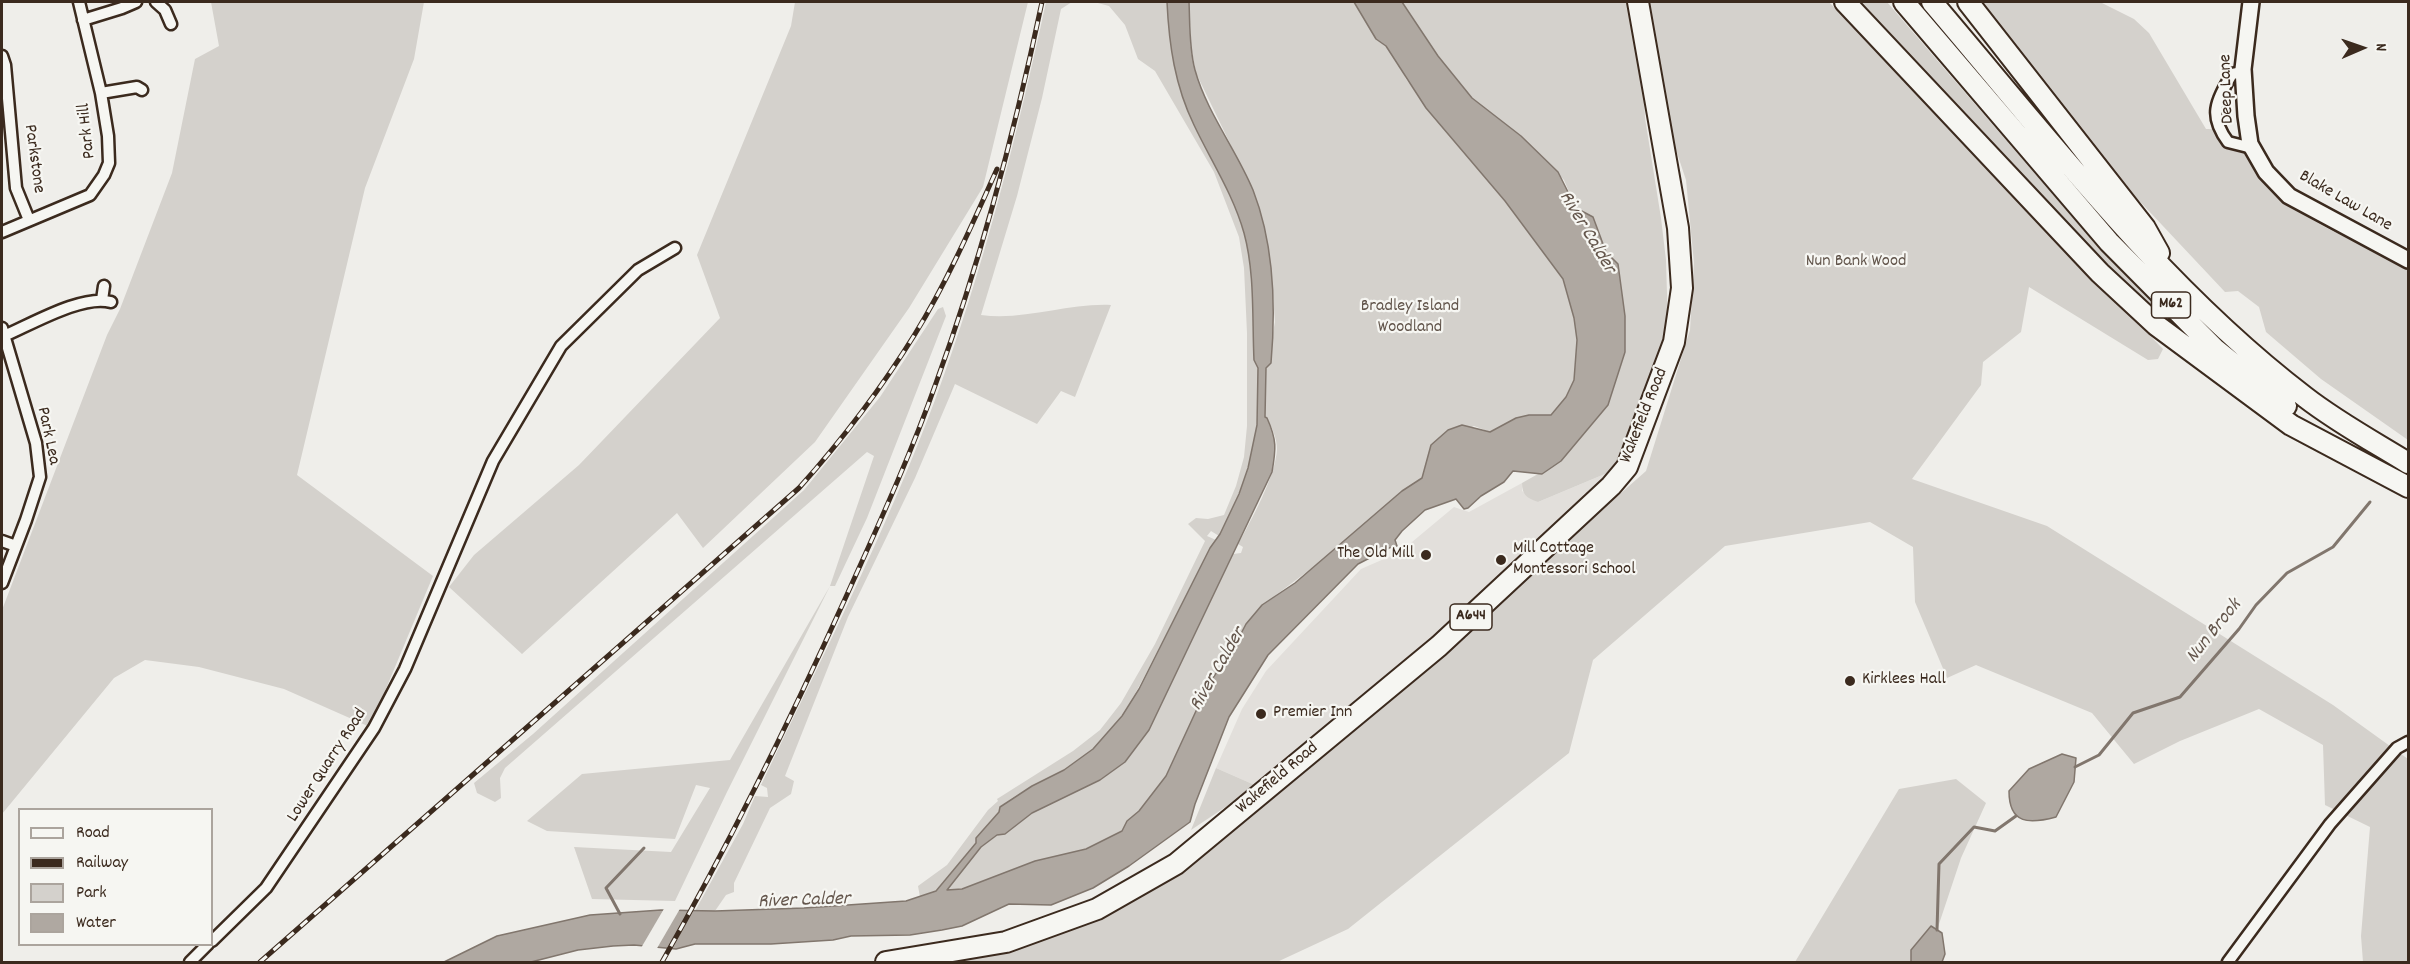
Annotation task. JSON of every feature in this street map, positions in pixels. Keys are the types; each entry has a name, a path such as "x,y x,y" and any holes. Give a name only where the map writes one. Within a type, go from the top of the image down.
{"highway":[{"name":"Wakefield Road","path":"886,963 1006,942 1097,909 1176,864 1439,646 1611,486 1627,467 1674,342 1682,288 1678,228 1638,2"},
{"path":"1845,2 2100,273 2149,319 2291,425 2409,487"},
{"name":"M62","path":"1904,2 2109,242 2215,349 2301,418 2409,487"},
{"name":"M62","path":"1932,2 2116,218 2227,332 2305,398 2409,463"},
{"path":"1968,2 2145,228 2172,276"}],"street":[{"name":"Park Hill","path":"2,232 90,195 104,176 109,163 100,93 79,2"},
{"path":"83,20 136,2"},
{"path":"156,2 165,10 171,24"},
{"name":"Deep Lane","path":"2252,2 2243,72 2246,116 2252,147 2266,172"},
{"name":"Parkstone","path":"7,61 16,188 29,220"},
{"path":"2243,72 2232,74 2217,99 2215,117 2218,128 2228,142 2252,147"},
{"path":"100,93 137,87 142,90"},
{"name":"Blake Law Lane","path":"2266,172 2289,196 2409,260"},
{"name":"Lower Quarry Road","path":"213,940 266,888 374,728 405,669 438,586 493,461 561,346 638,270 675,248"},
{"path":"3,332 75,304 106,301 104,286"},
{"name":"Park Lea","path":"2,583 40,477 36,443 3,332"},
{"path":"2,541 16,546"},
{"path":"2228,963 2330,824 2397,748 2409,742"},
{"path":"189,963 207,946"}],"shaded area":[{"path":"1612,471 1447,631 1257,786 1216,768 1242,709 1266,671 1361,569 1400,552 1454,507 1469,512 1522,483 1522,491 1538,502"}],"green space":[{"path":"211,2 424,2 414,59 365,188 297,475 433,576 370,727 284,689 199,667 145,660 114,678 2,814 2,610 107,335 120,309 172,173 195,59 219,46"},
{"path":"795,2 1028,2 983,187 909,308 815,442 703,548 677,513 522,654 449,587 474,555 579,465 720,318 697,255 791,26"},
{"path":"1046,2 1072,2 1061,9 1042,98 1017,196 981,315 1013,316 1111,305 1075,397 1061,391 1037,424 955,384 915,478 848,617 785,776 794,781 791,794 770,808 734,883 734,892 726,895 715,911 695,911 743,824 755,796 768,797 767,788 761,785 896,498 935,400 969,302 998,203"},
{"path":"1094,2 1167,2 1171,49 1182,95 1194,125 1234,205 1248,248 1254,360 1258,367 1255,439 1243,482 1226,523 1219,536 1211,531 1207,536 1216,540 1139,687 1114,726 1093,749 1071,766 1023,791 1000,807 999,812 976,838 976,843 936,891 920,897 918,886 947,865 988,810 998,801 997,799 1073,751 1100,730 1121,703 1155,644 1205,541 1188,524 1196,518 1208,519 1224,515 1236,486 1244,457 1247,426 1247,333 1244,268 1239,237 1214,172 1155,71 1138,59 1125,25 1109,6"},
{"name":"Bradley Island Woodland","path":"1189,2 1354,2 1376,39 1386,46 1399,64 1406,79 1443,128 1505,201 1563,279 1574,318 1577,340 1574,380 1566,397 1551,415 1529,415 1516,418 1490,432 1474,426 1431,445 1422,478 1402,491 1324,559 1276,595 1246,624 1234,647 1208,685 1166,776 1139,811 1127,821 1122,831 1086,849 962,889 949,891 947,888 981,847 998,835 1005,834 1032,813 1100,780 1125,762 1149,730 1233,554 1241,553 1243,547 1238,544 1262,498 1276,460 1275,437 1265,418 1266,368 1275,322 1271,268 1265,235 1253,191 1196,73 1191,46"},
{"path":"1402,2 1630,2 1643,76 1645,118 1666,260 1668,328 1625,457 1612,471 1538,502 1526,496 1522,483 1561,461 1608,405 1619,283 1618,264 1606,252 1593,217 1576,208 1564,180 1521,136 1472,98 1438,56"},
{"name":"Nun Bank Wood","path":"1647,2 1829,2 2163,349 2158,359 2148,360 2029,287 2021,332 1983,362 1981,385 1912,479 2047,526 2333,705 2408,759 2408,962 2363,962 2361,936 2370,827 2325,805 2323,745 2259,709 2180,741 2134,764 2092,713 1976,665 1947,678 1915,602 1913,547 1870,522 1725,546 1593,660 1569,753 1348,929 1277,962 933,962 1123,902 1551,555 1646,471 1690,330 1694,263 1686,180 1662,108"},
{"path":"1853,2 1887,2 2099,248 2192,342 2157,319"},
{"path":"1982,2 2100,2 2134,19 2149,33 2206,129 2219,130 2240,143 2278,193 2304,215 2339,234 2408,265 2408,440 2321,379 2266,332 2259,307 2238,291 2225,292 2131,192"},
{"path":"943,307 946,316 867,518 835,586 830,586 874,456 867,452 505,768 500,778 501,798 495,802 477,793 474,783 533,734 804,490 880,397 938,309"},
{"path":"830,586 675,901 592,899 574,847 671,852 710,788 696,785 675,839 547,831 527,821 582,774 730,760"},
{"path":"1216,768 1257,786 1191,830"},
{"path":"1956,779 1986,803 1961,858 1937,930 1931,926 1911,950 1911,962 1795,962 1899,789"}],"water":[{"name":"River Calder","path":"1167,2 1189,2 1192,53 1200,86 1253,190 1265,232 1273,297 1273,341 1271,363 1266,368 1265,417 1274,439 1272,472 1149,730 1125,762 1100,780 1032,813 1005,834 997,835 981,847 947,890 962,889 1035,861 1086,849 1122,831 1127,821 1139,811 1166,776 1208,685 1234,647 1246,624 1262,605 1295,583 1402,491 1422,478 1431,445 1448,430 1462,425 1490,432 1516,418 1529,415 1551,415 1566,397 1574,380 1577,340 1574,318 1563,279 1505,201 1426,108 1386,46 1376,39 1354,2 1402,2 1438,56 1472,98 1521,136 1558,172 1576,208 1593,217 1606,252 1618,264 1625,316 1625,352 1608,405 1561,461 1542,474 1513,471 1504,482 1481,496 1468,508 1464,509 1456,499 1425,510 1395,540 1397,546 1358,564 1268,655 1229,717 1190,822 1129,866 1093,888 1051,905 1009,904 962,926 910,935 851,936 833,940 771,944 695,944 676,949 634,945 613,946 578,950 531,962 444,962 497,936 590,915 661,910 804,908 906,901 936,891 976,843 976,838 999,812 1000,807 1032,786 1064,770 1093,749 1122,716 1139,689 1239,494 1248,468 1257,425 1258,368 1254,360 1248,248 1234,205 1194,125 1182,95 1171,50"},
{"path":"2062,754 2076,758 2074,782 2056,817 2030,821 2017,816 2010,802 2009,791 2029,769"},
{"path":"1931,926 1942,933 1945,954 1942,962 1911,962 1911,950"}],"pier":[{"path":"665,907 681,907 656,950 641,948"}],"waterway":[{"name":"Nun Brook","path":"2075,767 2099,755 2133,713 2180,697 2239,629 2256,605 2287,573 2333,547 2370,502"},
{"name":"Nun Brook","path":"1937,930 1939,864 1974,827 1995,831 2016,816"},
{"path":"620,914 606,888 644,848"}],"railway":[{"path":"662,962 735,828 780,737 893,492 926,411 968,290 982,242 1008,146 1042,2"},
{"path":"260,962 799,488 860,414 889,375 915,334 969,232 997,169"}],"place":[{"name":"The Old Mill","path":"1426,555"},
{"name":"Mill Cottage Montessori School","path":"1501,560"},
{"name":"Kirklees Hall","path":"1850,681"},
{"name":"Premier Inn","path":"1261,714"}]}
